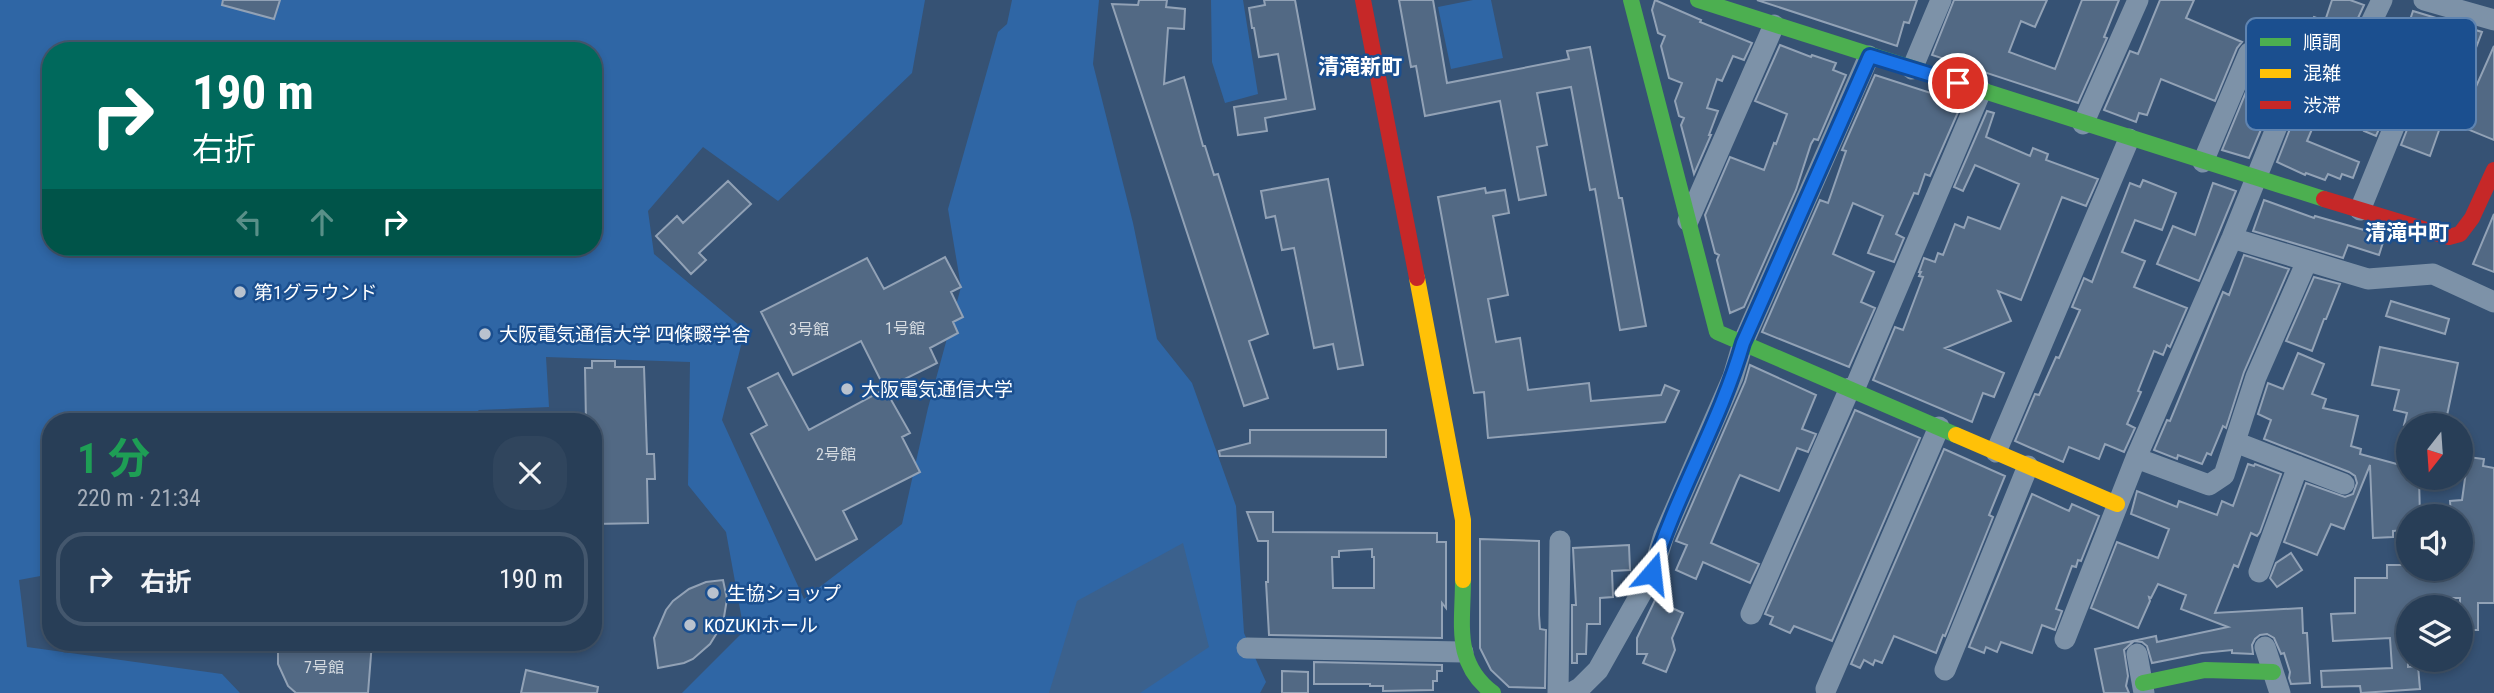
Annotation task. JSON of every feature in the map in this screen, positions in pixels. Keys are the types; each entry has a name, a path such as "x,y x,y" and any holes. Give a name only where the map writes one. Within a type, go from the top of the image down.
{"street":[{"path":"1363,0 1463,520 1463,652 1477,681 1493,693"},
{"path":"1631,0 1717,332 2117,504"},
{"path":"1698,0 1765,15 1870,56 2449,237 2460,234 2472,218 2494,170"},
{"path":"1912,69 1941,0"},
{"path":"2082,124 2138,0"},
{"path":"2373,18 2382,0"},
{"path":"2424,0 2494,20"},
{"path":"1688,221 1765,15"},
{"path":"1571,693 1598,670 1652,573 1664,535 1733,377 1743,343 1870,56"},
{"path":"2203,162 2246,60"},
{"path":"1751,614 1981,91"},
{"path":"2065,639 2136,458 2232,238 2275,130"},
{"path":"2360,210 2393,130"},
{"path":"1996,452 2129,139"},
{"path":"2232,238 2368,279 2433,274 2494,302"},
{"path":"2136,458 2209,485 2224,475 2256,377 2307,261"},
{"path":"1826,689 1939,426"},
{"path":"2235,442 2344,484"},
{"path":"1945,670 2028,466"},
{"path":"2259,572 2298,466"},
{"path":"1558,693 1560,541"},
{"path":"2265,647 2280,693"},
{"path":"1247,648 1463,652"},
{"path":"2137,654 2144,688 2204,670 2273,672"}],"shaded area":[{"path":"0,0 925,0 912,73 778,201 703,147 648,211 654,254 745,330 722,420 804,599 902,524 928,408 961,287 948,209 998,32 1007,24 1012,0 1099,0 1093,64 1133,223 1157,339 1192,383 1236,506 1244,633 1266,682 1260,693 682,693 744,631 726,532 688,485 690,362 546,357 549,407 479,410 476,413 42,413 42,576 19,580 27,647 222,674 240,693 0,693"},
{"path":"1211,0 1243,0 1258,94 1225,103 1212,62"},
{"path":"1473,0 1491,0 1503,58 1451,69 1438,7"},
{"path":"1183,543 1209,647 1140,693 1049,693 1077,601"}],"building":[{"path":"223,0 280,0 274,19 222,5"},
{"path":"1139,0 1167,0 1166,7 1185,9 1184,29 1168,28 1164,84 1184,77 1203,146 1214,175 1218,174 1268,334 1249,341 1268,398 1244,406 1112,4 1138,5"},
{"path":"1264,0 1295,0 1315,109 1265,118 1267,131 1238,135 1234,107 1286,99 1278,54 1259,57 1252,28 1249,8 1265,5"},
{"path":"1399,0 1433,0 1447,83 1569,59 1567,51 1590,47 1646,326 1620,330 1595,189 1590,190 1571,87 1537,93 1547,145 1537,147 1546,195 1519,200 1500,101 1425,116 1416,66 1411,67"},
{"path":"1655,0 1752,43 1744,60 1733,56 1722,81 1717,79 1707,108 1718,111 1694,174 1681,125 1684,118 1679,116 1675,101 1682,83 1669,78 1661,46 1665,36 1658,33 1652,10"},
{"path":"1757,0 1917,0 1909,23 1904,22 1897,46"},
{"path":"1954,0 2047,0 2035,27 2021,21 2009,52 2055,69 2082,0 2119,0 2104,37 2107,38 2078,103 1932,55"},
{"path":"2160,0 2194,0 2186,18 2242,42 2215,101 2161,79 2147,115 2139,113 2136,122 2104,110 2130,51 2138,54"},
{"path":"2332,0 2350,0 2364,5 2358,18 2326,18"},
{"path":"2413,11 2436,18 2411,18"},
{"path":"2476,30 2482,32 2476,48"},
{"path":"1780,45 1836,63 1833,70 1846,75 1818,140 1814,139 1811,144 1796,190 1744,307 1730,313 1717,260 1719,255 1715,253 1705,215 1730,157 1764,170 1774,143 1776,144 1787,114 1755,101"},
{"path":"2494,46 2494,140 2470,130 2476,130 2476,87"},
{"path":"1875,75 1962,103 1930,176 1925,174 1918,194 1914,193 1896,234 1904,238 1894,262 1868,253 1883,216 1853,203 1833,254 1874,272 1861,302 1875,308 1849,367 1762,332 1820,200 1828,203 1846,151 1842,150"},
{"path":"2246,92 2246,130 2261,130 2249,158 2222,150"},
{"path":"1987,111 1994,113 1986,137 2030,156 2033,148 2048,154 2046,160 2098,179 2086,206 2062,197 2021,300 1998,291 2011,321 1945,348 2004,373 1994,397 1983,393 1972,422 1873,380 1895,327 1903,330 1923,277 1919,276 1919,272 1924,258 1935,262 1938,253 1943,255 1955,224 1964,228 1968,217 2000,229 2019,184 1975,165 1963,191 1954,187"},
{"path":"2290,130 2312,130 2307,141 2359,162 2353,178 2342,174 2340,179 2328,174 2325,180 2306,173 2305,175 2277,162"},
{"path":"2364,130 2379,130 2376,136"},
{"path":"2407,130 2439,130 2430,156 2401,145"},
{"path":"1328,179 1363,365 1338,369 1333,344 1314,348 1294,248 1282,250 1275,216 1266,218 1261,191"},
{"path":"2143,180 2176,193 2162,230 2135,220 2122,252 2145,261 2134,287 2187,308 2170,347 2167,345 2163,355 2154,351 2127,424 2135,428 2124,452 2105,444 2099,459 2069,447 2063,462 2015,441 2035,394 2039,395 2056,357 2059,358 2080,310 2072,307 2084,278 2092,282 2130,183 2140,187"},
{"path":"728,181 751,204 699,253 706,260 691,274 656,236 677,216 683,223"},
{"path":"2213,183 2236,191 2199,281 2157,264 2173,226 2195,235"},
{"path":"1485,188 1486,193 1505,190 1509,213 1493,216 1508,295 1488,299 1496,342 1520,338 1528,390 1589,383 1591,401 1661,395 1665,385 1679,391 1665,422 1488,438 1484,392 1474,393 1438,197"},
{"path":"2264,200 2314,218 2315,216 2385,236 2379,255 2348,245 2343,258 2253,231"},
{"path":"2494,214 2494,272 2473,264"},
{"path":"2244,255 2289,269 2244,372 2226,428 2223,426 2211,455 2207,453 2202,464 2178,455 2177,459 2154,450 2167,420 2170,421 2223,292 2229,295"},
{"path":"945,257 961,287 951,292 963,317 953,322 958,333 930,348 937,363 885,389 861,341 793,375 761,312 867,258 884,289"},
{"path":"2314,277 2340,284 2312,351 2286,341"},
{"path":"2391,301 2449,319 2445,334 2386,316"},
{"path":"2380,347 2458,363 2448,413 2407,413 2394,410 2399,390 2372,385"},
{"path":"2298,353 2324,364 2312,394 2326,399 2323,408 2358,416 2351,446 2361,449 2360,454 2396,464 2396,490 2419,490 2420,504 2396,504 2396,531 2393,531 2393,537 2373,538 2370,465 2344,529 2331,524 2317,555 2284,542 2306,483 2345,497 2353,494 2357,483 2355,476 2349,472 2264,439 2271,420 2258,414 2268,383 2283,389"},
{"path":"592,361 615,361 615,367 644,367 647,454 654,454 655,479 647,479 648,523 602,524 602,413 586,413 585,368 592,368"},
{"path":"1750,365 1816,395 1802,429 1816,434 1808,452 1797,448 1779,491 1740,475 1737,481 1711,543 1759,564 1750,583 1703,562 1696,579 1676,570 1687,545 1676,541"},
{"path":"778,373 809,430 885,389 910,433 902,437 920,472 843,511 857,539 816,560 751,434 767,425 748,388"},
{"path":"1855,410 1920,438 1832,641 1794,626 1790,633 1770,624 1773,617 1765,614"},
{"path":"1250,430 1386,430 1386,457 1220,456 1219,451 1250,443"},
{"path":"1944,449 2005,476 1989,515 1993,517 1936,653 1894,636 1882,663 1875,660 1873,665 1864,660 1860,668 1851,664"},
{"path":"2473,458 2484,459 2483,466 2494,468 2494,603 2478,603 2478,630 2473,630 2473,595 2396,595 2396,672 2419,672 2420,689 2361,693 2360,686 2322,687 2321,671 2392,668 2390,638 2333,641 2331,614 2355,613 2355,578 2387,578 2387,565 2396,565 2396,581 2473,581 2473,504 2450,504 2450,501 2462,500 2463,490 2473,490"},
{"path":"2248,464 2281,474 2260,532 2257,536 2251,533 2238,567 2234,565 2215,613 2302,608 2303,633 2307,633 2310,683 2291,684 2284,653 2281,654 2274,638 2267,634 2255,639 2252,645 2253,654 2232,653 2232,650 2152,663 2147,646 2134,641 2124,650 2128,676 2126,686 2129,693 2104,693 2095,649 2156,636 2157,642 2228,627 2181,609 2186,595 2158,584 2151,598 2149,597 2150,601 2138,628 2091,608 2117,542 2158,558 2169,529 2131,514 2137,491 2177,507 2179,501 2217,515 2222,501 2233,506"},
{"path":"2032,494 2069,511 2072,504 2099,516 2081,561 2078,560 2076,567 2072,566 2056,609 2062,611 2055,630 2042,625 2032,653 2001,642 1997,652 1986,647 1984,653 1969,647"},
{"path":"1247,512 1273,512 1273,532 1437,533 1437,542 1446,542 1446,608 1442,603 1442,638 1269,635 1266,582 1268,541 1258,541","holes":["1372,549 1374,588 1333,588 1332,557 1339,557 1339,551"]},
{"path":"1480,539 1539,541 1540,629 1546,630 1545,688 1509,687 1491,670 1480,648"},
{"path":"1629,545 1630,570 1612,571 1613,597 1600,598 1600,624 1587,624 1586,654 1577,654 1577,663 1572,663 1572,605 1576,605 1573,548"},
{"path":"2291,553 2302,570 2277,587 2270,578 2276,563"},
{"name":"KOZUKIホール","path":"723,580 727,599 723,623 710,644 693,659 658,668 654,638 666,610 689,589 706,582"},
{"path":"1655,600 1683,613 1672,638 1675,650 1666,672 1643,663 1647,654 1637,654 1637,638"},
{"path":"278,651 371,651 368,693 296,693 288,686 278,664"},
{"path":"1314,662 1442,665 1442,671 1437,671 1433,690 1383,691 1383,686 1370,684 1314,684"},
{"path":"526,670 598,687 597,693 521,693"},
{"path":"1282,671 1308,672 1308,693 1282,693"}],"traffic: fast":[{"path":"1631,0 1717,332 1956,435"},
{"path":"1698,0 2324,199"},
{"path":"1463,580 1462,627 1466,656 1471,669 1493,693"},
{"path":"2143,683 2205,670 2273,672"}],"traffic: slow":[{"path":"1417,278 1463,520 1463,580"},
{"path":"1956,435 2117,504"}],"traffic: jam":[{"path":"1363,0 1417,278"},
{"path":"2324,199 2449,237 2460,234 2472,218 2494,170"}],"place":[{"name":"第1グラウンド","path":"240,292"},
{"name":"大阪電気通信大学 四條畷学舎","path":"485,334"},
{"name":"大阪電気通信大学","path":"847,389"},
{"name":"生協ショップ","path":"713,593"},
{"name":"KOZUKIホール","path":"690,625"}],"district":[{"name":"清滝新町","path":"1360,67"},
{"name":"清滝中町","path":"2407,233"}],"route":[{"path":"1652,573 1664,535 1733,377 1743,343 1870,56 1958,83"}]}
